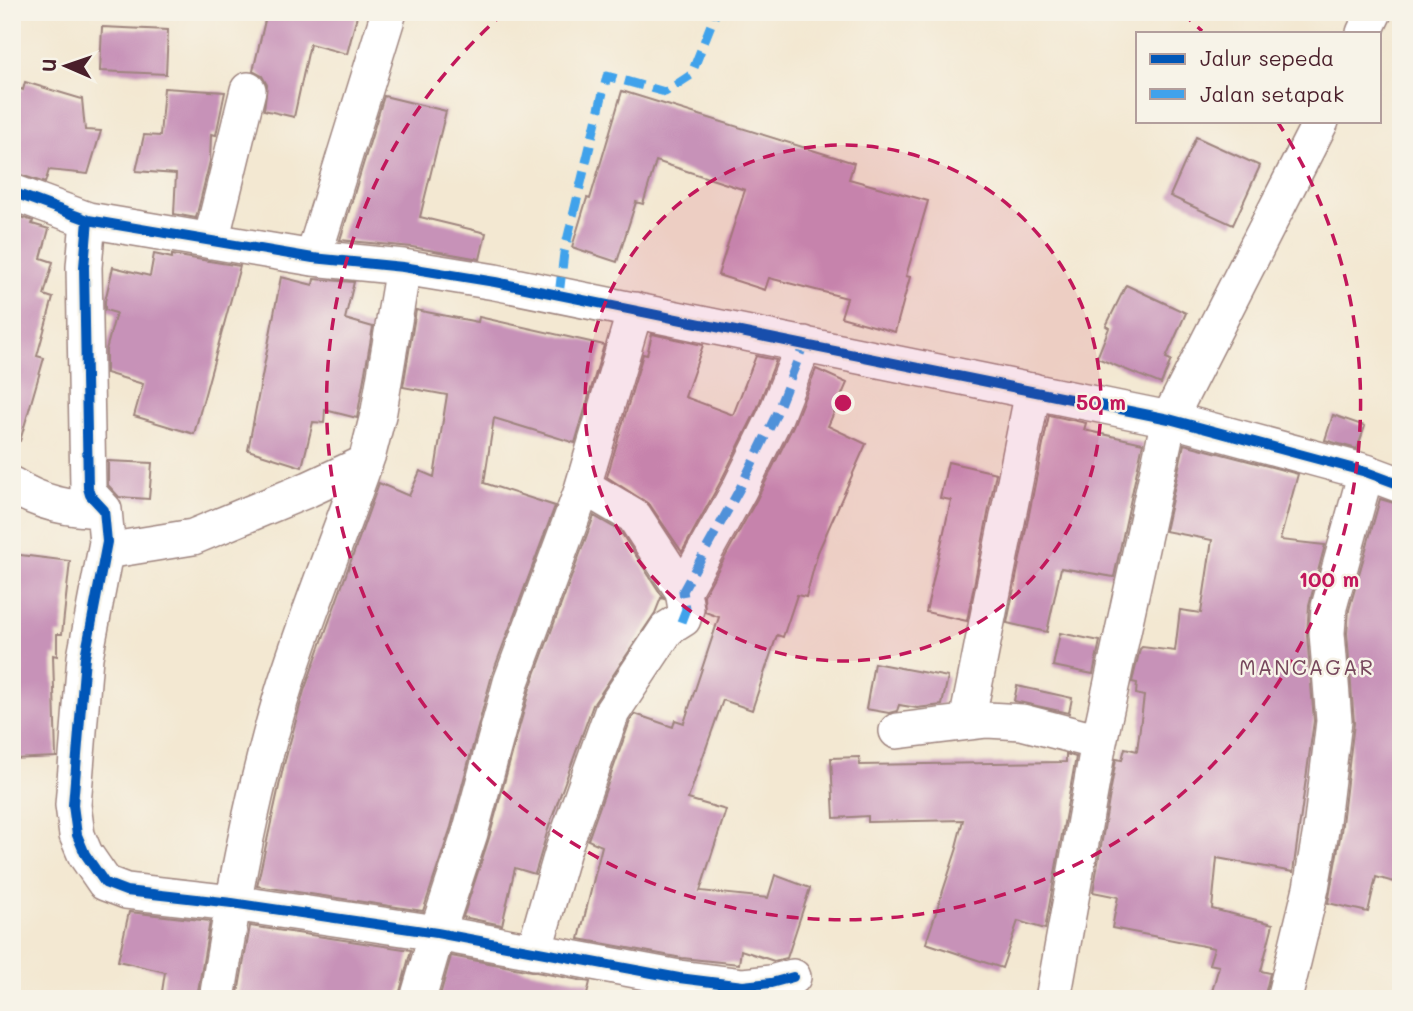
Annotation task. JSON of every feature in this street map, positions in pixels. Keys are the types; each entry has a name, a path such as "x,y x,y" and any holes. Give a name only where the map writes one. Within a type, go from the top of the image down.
{"street":[{"path":"313,258 389,12"},
{"path":"1364,32 1374,12"},
{"path":"211,241 248,90"},
{"path":"1053,999 1099,742 1170,419 1320,122"},
{"path":"12,192 88,220 313,258 403,267 495,282 1170,419 1366,472 1401,485"},
{"path":"88,220 84,267 88,488 106,530 83,679 73,805 78,835 85,854 105,883 126,891 232,903 437,933 679,978 743,986 793,977"},
{"path":"217,999 232,903 254,802 285,686 370,447 403,267"},
{"path":"418,999 470,833 511,682 578,499 635,310"},
{"path":"534,952 562,850 612,712 677,614 775,417 804,344"},
{"path":"970,708 1033,391"},
{"path":"12,485 28,495 106,530 193,537 309,489 370,447"},
{"path":"1284,999 1313,876 1334,721 1327,633 1329,607 1366,472"},
{"path":"578,499 634,516 677,614"},
{"path":"970,708 987,720 1022,722 1099,742"},
{"path":"897,731 970,708"}],"building":[{"path":"267,12 358,12 347,54 310,44 294,117 264,110 267,85 262,76 253,71"},
{"path":"102,27 168,30 166,74 100,71"},
{"path":"25,82 82,99 85,130 101,131 88,174 49,170 45,183 12,172 12,86 23,90"},
{"path":"164,88 225,92 216,135 211,134 210,161 196,218 174,214 176,174 136,171 144,135 160,136"},
{"path":"622,91 854,163 849,179 928,201 906,276 910,277 895,332 841,317 847,298 769,278 765,290 718,275 745,190 656,161 643,204 636,202 617,262 572,247 587,198 590,199"},
{"path":"384,96 446,111 420,217 486,233 480,259 412,247 340,240"},
{"path":"1196,137 1260,166 1233,225 1170,196"},
{"path":"12,214 49,229 41,258 53,262 44,295 53,298 37,356 44,358 20,441 12,440"},
{"path":"154,254 240,266 194,434 134,416 143,384 106,373 106,350 116,313 105,310 113,267 150,276"},
{"path":"281,277 313,285 314,279 354,282 345,319 373,327 357,418 325,410 324,423 313,422 302,467 248,450"},
{"path":"1126,285 1186,313 1166,358 1171,360 1161,384 1097,358 1109,328 1106,326"},
{"path":"416,310 478,322 479,317 604,345 575,443 494,418 484,483 555,506 492,675 451,827 423,911 257,886 283,768 304,691 379,483 409,496 420,471 434,477 447,395 403,387"},
{"path":"652,334 703,345 685,397 733,415 756,356 776,360 757,409 682,552 650,505 607,477 643,354 647,355"},
{"path":"816,369 847,383 828,426 866,444 818,552 806,597 797,595 783,637 777,635 752,710 723,700 688,799 726,810 700,891 768,898 775,875 810,888 787,958 774,961 741,950 739,964 682,958 579,939 602,846 588,840 630,721 635,714 673,727 675,720 684,723 719,617 705,612 704,595 757,499 793,426"},
{"path":"1049,415 1086,423 1084,430 1143,443 1114,577 1061,568 1047,632 1007,623"},
{"path":"1333,415 1365,426 1357,449 1325,440"},
{"path":"1184,444 1298,474 1280,540 1325,545 1309,605 1307,635 1314,721 1293,872 1217,858 1212,909 1273,924 1261,971 1270,973 1264,999 1210,999 1219,966 1209,964 1214,948 1112,928 1118,897 1093,892 1116,759 1122,760 1125,748 1137,751 1144,696 1136,694 1137,683 1132,682 1140,649 1142,647 1175,651 1180,610 1201,613 1212,540 1165,531"},
{"path":"108,461 152,463 149,499 119,497 108,485"},
{"path":"948,462 996,473 967,621 926,612 951,500 940,498"},
{"path":"1380,499 1401,505 1401,884 1376,877 1368,912 1328,903 1341,832 1354,723 1347,633 1349,610"},
{"path":"594,516 620,531 664,599 661,598 655,613 593,705 549,826 535,874 515,868 502,925 463,917 489,838 530,688"},
{"path":"12,554 70,561 62,634 57,634 57,656 53,655 56,757 12,759"},
{"path":"1060,633 1100,641 1093,674 1053,666"},
{"path":"874,663 948,677 942,705 917,708 899,705 897,711 889,713 866,709"},
{"path":"1017,686 1072,698 1069,713 1014,701"},
{"path":"1066,754 1076,757 1045,929 1018,921 1002,968 926,943 957,848 963,820 868,822 868,816 834,818 831,758 859,757 860,765 1066,762"},
{"path":"129,912 210,921 197,997 162,992 165,972 118,961"},
{"path":"250,926 411,950 398,999 237,999"},
{"path":"451,956 590,982 586,999 439,999"}],"marked path":[{"path":"559,295 564,253 607,76 665,92 691,75 716,12"},
{"path":"681,622 686,609 683,591 739,490 775,417 804,344"}],"cycle path":[{"path":"12,192 88,220 313,258 403,267 495,282 1169,419 1366,472 1401,485"},
{"path":"88,220 84,267 88,488 90,495 104,510 107,542 85,657 73,805 77,835 85,854 105,883 126,891 232,903 437,933 679,978 743,986 793,977"}],"district":[{"name":"MANCAGAR","path":"1307,668"}]}
